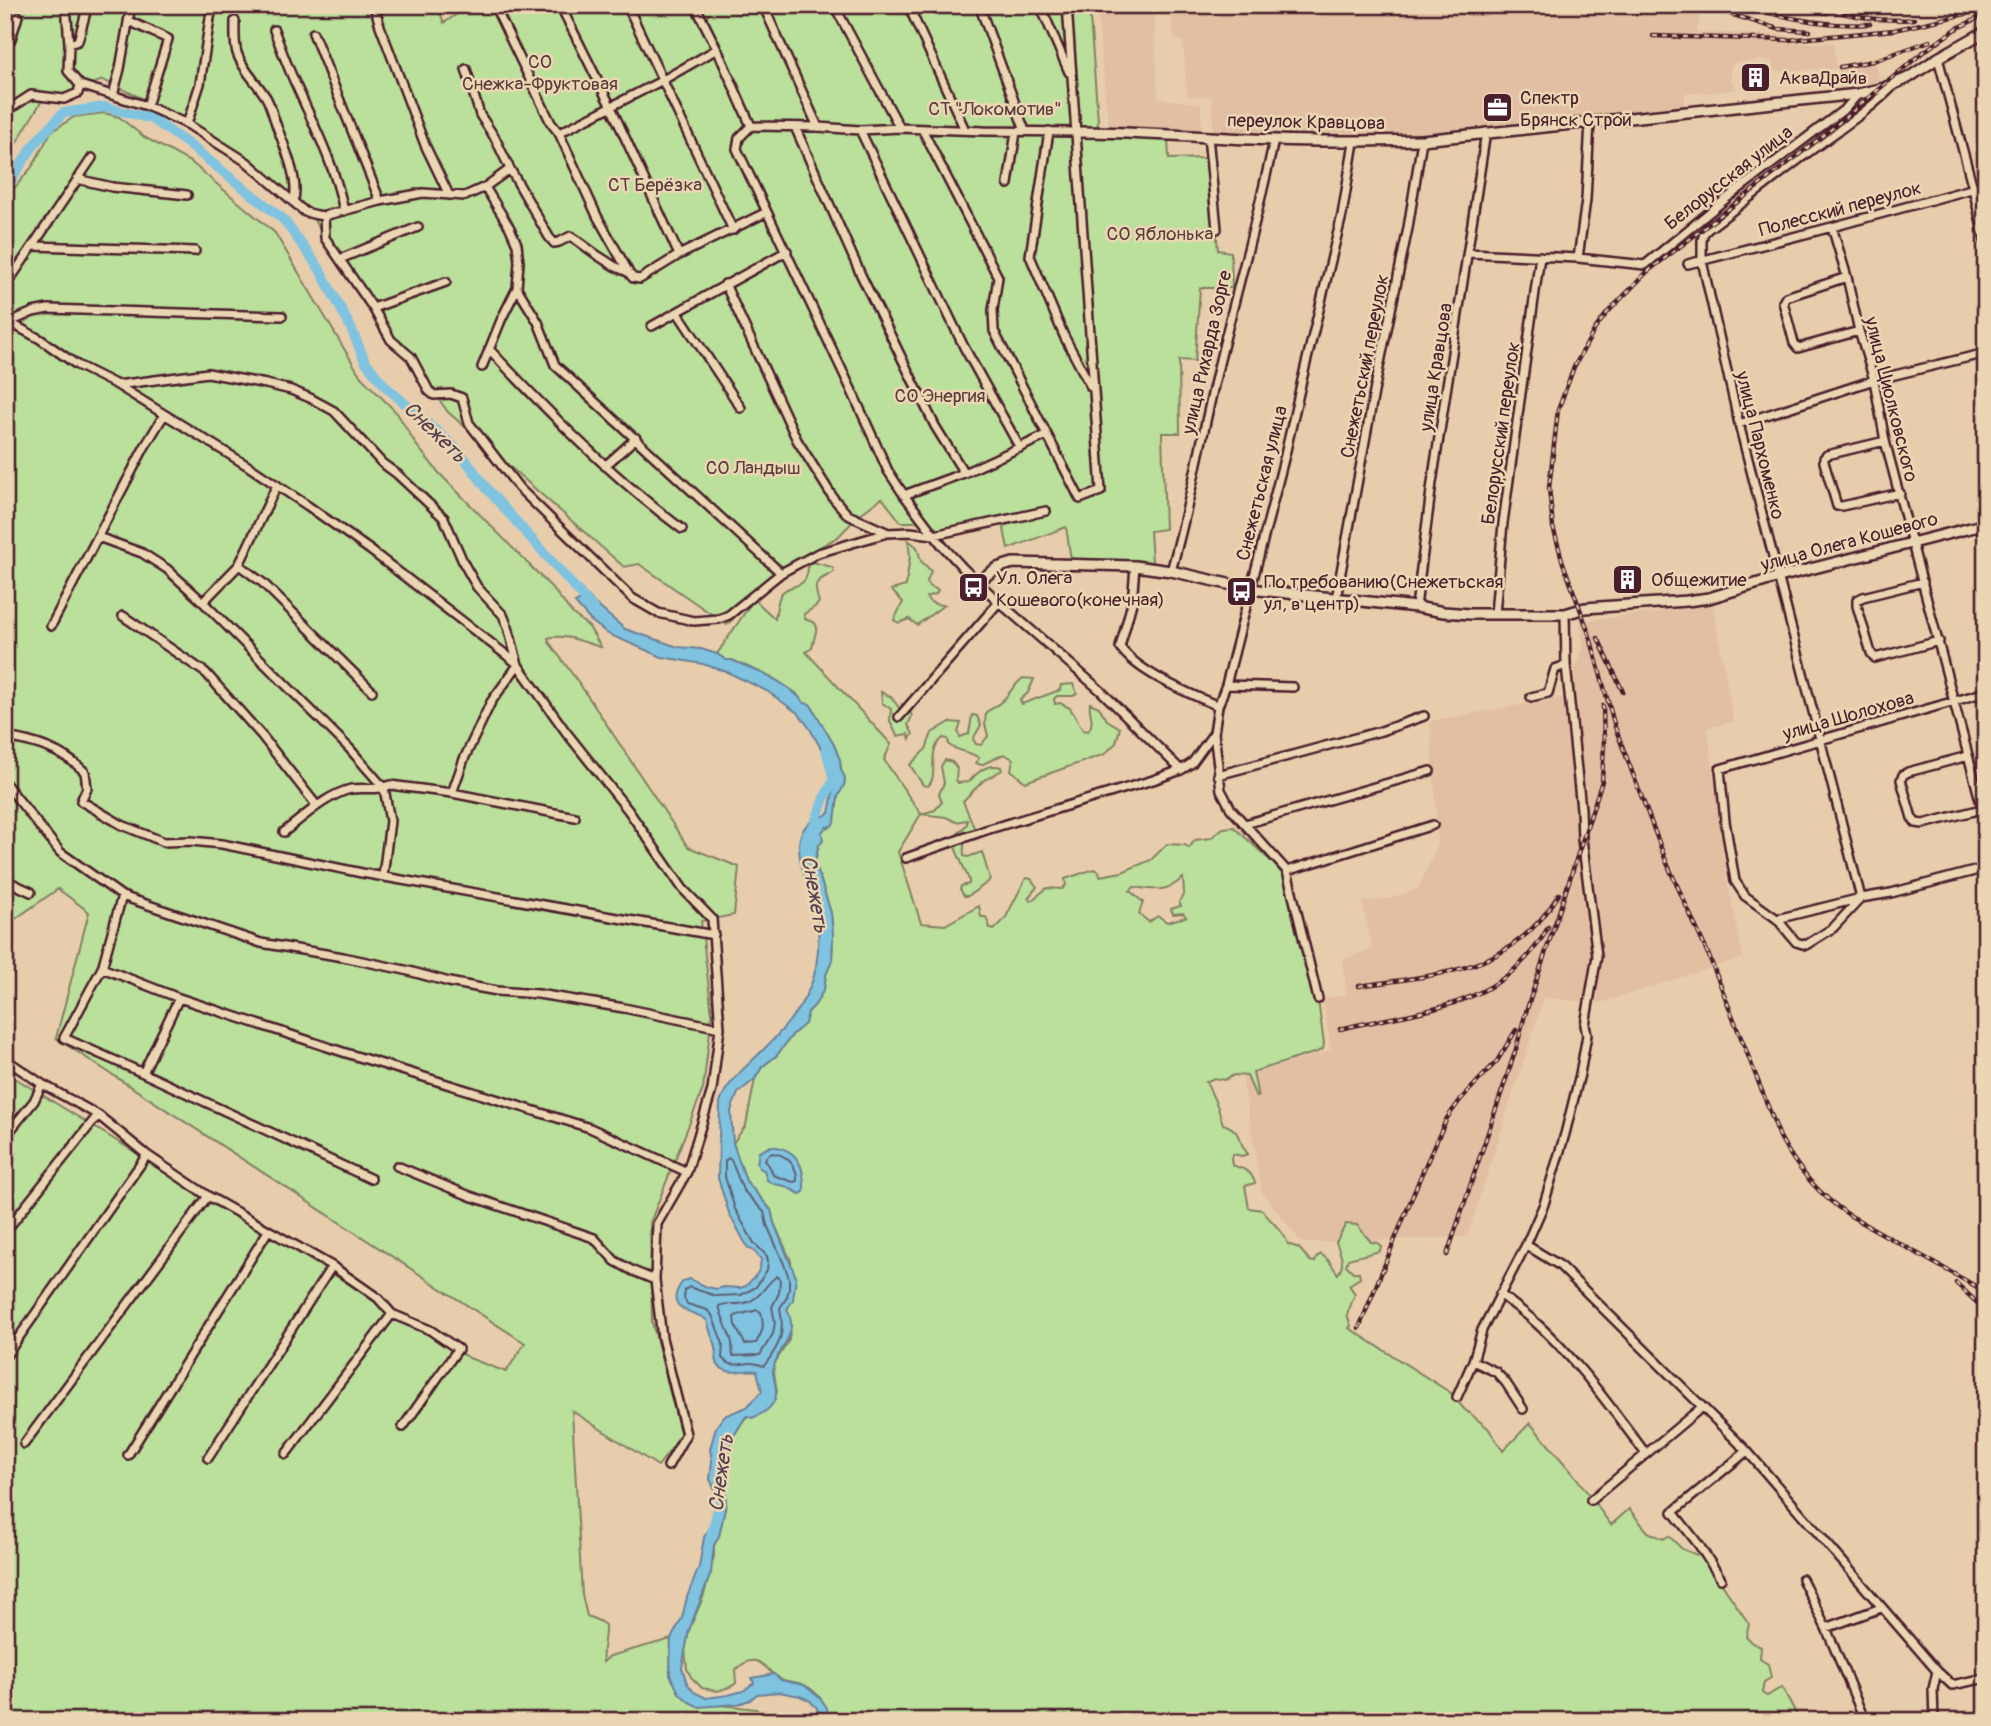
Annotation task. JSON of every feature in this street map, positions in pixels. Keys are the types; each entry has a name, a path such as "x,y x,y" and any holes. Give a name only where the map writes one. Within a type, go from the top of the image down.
{"street":[{"path":"66,5 68,71 80,85 147,106 187,124 247,162 305,212 324,216 423,193 466,196 485,187 510,169"},
{"path":"69,44 78,41 88,5"},
{"path":"113,95 131,5"},
{"path":"187,124 201,84 212,5"},
{"path":"374,5 425,145 449,195"},
{"path":"494,5 551,123 559,133 597,216 633,278 640,279 679,255 767,212"},
{"path":"560,5 611,107 679,255"},
{"path":"627,5 733,230"},
{"path":"695,5 751,126 739,138 737,149 852,389 888,471 942,545 977,582 1100,690 1181,769"},
{"path":"763,5 818,127"},
{"path":"834,5 900,128"},
{"path":"908,5 965,130"},
{"path":"979,5 1026,131"},
{"path":"1040,5 1072,79"},
{"path":"922,130 998,277 993,310 994,331 1080,499 1101,491 1067,5"},
{"path":"5,49 18,16"},
{"path":"129,21 168,39 147,106"},
{"path":"235,21 237,52 270,104 282,136 293,181 293,202"},
{"path":"274,30 330,162 344,211"},
{"name":"Белорусская улица","path":"1468,253 1578,258 1645,265 1727,198 1846,108 1858,94 1908,78 1986,31"},
{"path":"313,33 380,201"},
{"path":"559,133 717,49"},
{"path":"1938,58 1986,245"},
{"path":"466,69 480,115 549,237 554,243 571,236 614,267 628,272"},
{"name":"улица Пархоменко","path":"1861,898 1739,424 1702,261 1702,240 1708,229 1860,116 1895,84"},
{"path":"5,112 31,95 64,99 78,93 80,85"},
{"name":"переулок Кравцова","path":"751,126 860,130 900,128 1049,131 1354,142 1422,140 1858,94"},
{"path":"1578,258 1586,200 1590,121"},
{"path":"795,127 861,275 935,426 964,473"},
{"path":"860,130 964,347 1020,448"},
{"path":"1049,131 1030,256 1064,337 1093,391"},
{"path":"1008,184 1016,132"},
{"name":"улица Кравцова","path":"1416,607 1432,483 1486,132"},
{"path":"1208,136 1217,229"},
{"name":"улица Рихарда Зорге","path":"1171,571 1274,140"},
{"name":"Снежетьский переулок","path":"1336,599 1408,228 1422,140"},
{"name":"Снежетьская улица","path":"1318,999 1287,871 1231,810 1221,790 1213,733 1285,455 1342,215 1354,142"},
{"path":"5,287 92,158"},
{"path":"77,179 112,187 187,195"},
{"name":"Полесский переулок","path":"1702,261 1986,185"},
{"path":"482,367 517,288 519,262 517,244 510,228 485,187"},
{"path":"324,216 325,238 373,308 391,340 411,357 429,391 434,395 451,394 462,398 469,424 520,488 632,598 658,613 694,621 719,619 729,615 781,573 818,554 887,533 934,535 1046,511"},
{"path":"340,259 418,227"},
{"name":"улица Циолковского","path":"1832,227 1847,277 1858,331 1874,380 1885,441 1986,823"},
{"path":"33,246 195,251"},
{"path":"652,326 787,251"},
{"name":"Белорусский переулок","path":"1495,614 1503,523 1540,256"},
{"path":"1688,264 1702,261"},
{"path":"1847,277 1786,297 1783,302 1794,343 1798,348 1858,331"},
{"path":"373,308 446,282"},
{"path":"725,284 797,440 834,499 848,515 887,533"},
{"path":"517,288 538,322 555,365 781,573"},
{"path":"7,321 48,309 282,316"},
{"path":"678,313 741,408"},
{"path":"7,321 40,338 77,365 117,385 277,485 370,550 519,664 683,889 712,919 720,1028 712,1090 687,1171 657,1224 655,1280 662,1338 686,1434 668,1466"},
{"path":"489,349 551,415 605,466 682,529"},
{"path":"1739,424 1874,380 1986,354"},
{"path":"117,385 208,373 291,390 334,411 382,463 444,518 477,587 503,615 519,664"},
{"path":"51,626 163,415"},
{"path":"904,495 964,473 1047,435"},
{"path":"605,466 636,438"},
{"path":"1885,441 1827,456 1824,462 1837,506 1900,493"},
{"path":"203,602 239,565 277,485"},
{"name":"улица Олега Кошевого","path":"977,582 997,568 1013,563 1135,566 1171,571 1250,589 1444,612 1565,614 1585,608 1709,598 1779,577 1986,524"},
{"path":"98,537 142,553 167,569 349,748 384,788 390,821 383,876"},
{"path":"239,565 263,583 372,691"},
{"path":"1135,566 1132,603 1119,647 1125,656 1163,680 1218,706"},
{"path":"1923,582 1863,597 1857,600 1857,606 1874,658 1939,641"},
{"path":"899,717 999,603"},
{"path":"1457,1397 1473,1361 1482,1331 1544,1204 1565,1134 1587,1035 1585,1025 1597,956 1582,839 1566,665 1565,614"},
{"path":"123,616 206,673 255,727 317,806"},
{"path":"452,793 464,759 491,702 519,664"},
{"path":"1531,697 1548,693 1555,669 1566,665"},
{"path":"1226,685 1293,687"},
{"name":"улица Шолохова","path":"1777,919 1745,896 1735,881 1720,769 1986,692"},
{"path":"1218,775 1424,716"},
{"path":"906,858 1181,769 1192,762 1213,733"},
{"path":"5,737 60,752 85,772 87,788 81,801 122,825 164,842 222,844 383,876 714,935"},
{"path":"1968,756 1908,772 1901,780 1912,818 1916,823 1923,824 1982,809"},
{"path":"1245,824 1430,771"},
{"path":"5,783 60,852 122,896 261,943 343,957 497,991 575,1000 720,1028"},
{"path":"284,832 317,806 349,789 384,788 390,785 452,793 575,817"},
{"path":"1287,871 1433,825"},
{"path":"1861,898 1833,928 1806,945 1796,942 1777,919 1861,898 1891,893 1986,868"},
{"path":"5,880 31,892"},
{"path":"122,896 103,968 64,1038 371,1179"},
{"path":"103,968 179,998 346,1053 590,1128 687,1171"},
{"path":"143,1073 179,998"},
{"path":"5,1059 98,1115 146,1155 208,1196 332,1266 378,1298 393,1314 430,1330 458,1349 403,1427"},
{"path":"5,1137 34,1101 43,1084"},
{"path":"5,1232 98,1115"},
{"path":"5,1357 146,1155"},
{"path":"397,1166 470,1196 594,1238 615,1261 655,1280"},
{"path":"24,1444 208,1196"},
{"path":"128,1455 268,1231"},
{"path":"1525,1245 1559,1265 1747,1451 1937,1671 1952,1685 1986,1678"},
{"path":"208,1458 332,1266"},
{"path":"1500,1294 1533,1320 1565,1351 1646,1454"},
{"path":"286,1454 393,1314"},
{"path":"1473,1361 1496,1372 1523,1409"},
{"path":"1591,1500 1702,1407"},
{"path":"1721,1579 1673,1512 1747,1451"},
{"path":"1802,1579 1865,1721"},
{"path":"1826,1628 1881,1608"},
{"path":"1934,1721 1933,1689 1937,1671"}],"shaded area":[{"path":"1096,5 1154,5 1158,98 1201,104 1202,134 1109,131"},
{"path":"1169,5 1688,5 1701,9 1697,32 1784,35 1786,43 1834,43 1836,69 1773,71 1773,62 1762,60 1734,63 1730,69 1731,79 1737,89 1685,93 1685,107 1584,115 1490,128 1377,137 1213,133 1212,97 1187,96 1183,41 1175,40"},
{"path":"1875,62 1880,80 1859,88 1840,89 1838,70"},
{"path":"1713,605 1734,722 1708,728 1726,874 1743,958 1600,1003 1544,998 1467,1237 1302,1243 1262,1193 1242,1077 1331,1050 1323,999 1347,994 1342,960 1372,948 1362,902 1391,898 1418,889 1438,844 1430,721 1564,697 1583,647 1580,621"}],"green space":[{"path":"5,5 437,5 444,23 470,5 1089,5 1097,138 1168,138 1169,159 1210,158 1218,250 1231,252 1232,288 1200,288 1195,361 1179,360 1180,433 1162,433 1165,529 1150,531 1152,562 1071,560 1066,527 1008,549 1003,524 938,532 924,517 919,522 901,522 882,498 859,515 838,537 780,569 727,625 639,564 624,567 448,412 309,213 195,123 103,80 41,102 5,162"},
{"path":"104,113 119,117 144,137 192,163 275,233 361,377 397,413 417,446 439,473 552,588 573,614 589,627 601,647 561,637 548,638 549,642 688,847 739,867 734,915 701,921 712,1014 703,1089 650,1223 652,1322 681,1436 658,1466 572,1411 582,1595 587,1616 605,1625 603,1662 610,1656 671,1639 670,1675 699,1706 721,1705 756,1709 767,1721 5,1721 5,1072 469,1358 506,1372 525,1343 56,1038 89,912 58,889 5,926 5,199 32,167 51,132 74,117"},
{"path":"908,540 917,547 921,561 931,571 927,581 929,586 938,590 936,594 926,597 929,601 944,605 917,625 909,619 899,623 894,620 903,602 891,590 906,586 910,556"},
{"path":"812,562 832,567 834,572 817,583 819,602 804,614 805,619 815,623 817,627 812,648 806,652 891,744 884,760 921,814 898,852 921,923 945,925 979,906 981,917 986,917 990,928 994,930 1005,919 1026,878 1031,879 1037,887 1028,898 1031,901 1047,888 1062,889 1066,885 1065,879 1094,869 1099,871 1100,876 1122,872 1151,860 1167,844 1185,845 1189,848 1195,840 1211,838 1223,828 1234,827 1274,864 1283,875 1308,947 1324,1044 1323,1049 1317,1052 1253,1072 1258,1097 1247,1076 1234,1075 1224,1080 1214,1078 1206,1082 1223,1124 1233,1129 1248,1154 1233,1154 1231,1158 1232,1165 1249,1173 1255,1183 1245,1186 1249,1208 1262,1210 1288,1244 1299,1248 1310,1261 1315,1262 1321,1254 1338,1274 1342,1262 1336,1242 1346,1224 1357,1225 1371,1242 1381,1246 1380,1251 1348,1259 1346,1265 1353,1272 1359,1272 1360,1278 1349,1285 1355,1294 1347,1315 1351,1326 1349,1328 1451,1393 1464,1409 1488,1428 1503,1451 1530,1423 1576,1477 1611,1525 1629,1509 1648,1532 1663,1539 1669,1536 1682,1549 1700,1556 1749,1624 1746,1637 1761,1647 1760,1659 1768,1664 1771,1678 1764,1682 1762,1693 1767,1696 1782,1687 1800,1721 828,1721 824,1705 813,1691 802,1684 777,1677 757,1661 751,1661 735,1670 736,1683 718,1691 702,1688 691,1677 687,1669 685,1650 689,1630 704,1595 714,1556 714,1545 719,1536 726,1504 725,1474 731,1440 745,1418 766,1409 777,1392 773,1366 789,1340 790,1322 787,1309 793,1299 791,1261 771,1210 746,1181 733,1143 746,1125 755,1079 762,1067 777,1055 804,1024 808,1012 824,989 832,960 833,935 831,913 815,862 822,832 835,820 838,796 845,779 834,745 812,707 771,677 717,654 754,599 775,619 780,596 788,588 805,580 808,565","holes":["1183,878 1184,893 1179,902 1181,906 1171,909 1173,914 1183,913 1186,917 1167,922 1158,916 1149,922 1139,914 1143,902 1130,891 1134,887 1166,888"]},
{"path":"1023,678 1034,679 1028,693 1020,700 1022,704 1060,690 1061,685 1073,684 1077,693 1073,696 1057,696 1054,699 1055,704 1060,703 1070,708 1083,730 1088,731 1092,721 1090,703 1099,707 1107,720 1120,728 1116,743 1105,754 1025,782 1011,770 1013,759 1004,754 981,765 976,763 979,758 949,745 948,739 943,738 935,750 931,781 928,786 923,785 910,765 926,749 932,733 950,722 961,723 958,732 960,737 969,734 972,715 977,716 981,725 973,739 976,744 981,745 988,736 986,712 1000,703"},
{"path":"881,692 891,697 900,709 902,704 908,706 912,716 908,725 913,734 910,739 908,734 897,736 890,721 891,709 882,703"},
{"path":"945,760 952,762 957,768 958,783 969,782 987,767 1001,767 1002,770 983,781 963,801 976,832 965,842 964,856 982,852 990,879 968,896 964,896 960,889 961,886 969,884 969,880 954,845 954,838 967,824 967,820 956,822 946,817 921,814 935,810 942,802 939,794 944,783 941,766"}],"water":[{"path":"588,596 625,629 678,647 717,654 771,677 789,688 812,707 834,745 845,778 838,797 835,820 832,826 826,827 822,832 823,841 818,846 815,862 831,913 833,935 832,960 824,989 808,1012 805,1024 793,1034 777,1055 762,1067 755,1079 738,1093 731,1111 733,1143 746,1181 771,1210 796,1277 793,1300 787,1309 791,1328 789,1336 774,1363 775,1399 761,1414 752,1418 747,1416 731,1440 725,1474 726,1504 719,1536 714,1545 711,1573 689,1630 682,1668 687,1683 694,1692 706,1698 743,1691 754,1683 752,1678 774,1674 781,1680 804,1685 821,1699 827,1708 828,1721 820,1721 817,1708 809,1700 779,1692 757,1694 738,1704 699,1707 679,1693 670,1675 671,1639 682,1618 699,1567 704,1537 718,1515 717,1495 710,1479 710,1449 716,1427 724,1416 747,1407 762,1391 757,1371 734,1372 725,1370 718,1364 715,1360 716,1346 707,1321 679,1306 676,1300 677,1292 683,1281 690,1279 717,1289 740,1288 746,1286 760,1268 761,1259 748,1248 729,1213 718,1178 720,1102 732,1081 787,1024 802,1003 813,979 818,924 799,851 803,830 809,823 829,813 834,787 831,766 799,714 767,691 727,672 703,664 662,657 608,634 590,620 575,603"},
{"path":"771,1146 788,1151 798,1161 803,1175 804,1192 800,1194 767,1180 764,1170 759,1168 757,1163 759,1152"}],"waterway":[{"name":"Снежеть","path":"5,189 36,142 63,113 105,107 152,119 188,144 283,219 319,268 365,361 385,386 459,451 488,490 593,608"},
{"name":"Снежеть","path":"813,829 824,798 834,780 826,749"},
{"name":"Снежеть","path":"711,1536 721,1497"}],"railway":[{"path":"1702,5 1778,29 1810,31"},
{"path":"1742,5 1805,20 1870,24"},
{"path":"1789,5 1827,13"},
{"path":"1818,5 1866,18 1914,19"},
{"path":"1653,36 1788,40 1894,30 1979,11"},
{"path":"1708,954 1666,861 1615,727 1589,633 1563,563 1553,527 1549,488 1558,410 1574,367 1595,329 1647,272 1823,136 1922,53 1956,29 1986,14"},
{"path":"1840,67 1873,61 1930,41"},
{"path":"1598,638 1623,692"},
{"path":"1447,1255 1602,781 1603,706"},
{"path":"1359,986 1446,972 1497,955 1519,940 1540,920 1559,894"},
{"path":"1340,1029 1440,1007 1486,989 1508,975 1527,957 1548,927"},
{"path":"1705,946 1780,1137 1801,1170 1818,1190 1849,1215 1986,1292"},
{"path":"1359,1328 1447,1118 1497,1061 1516,1030"},
{"path":"1956,1283 1986,1311"}],"place":[{"name":"АкваДрайв","path":"1756,77"},
{"name":"Спектр Брянск Строй","path":"1497,108"},
{"name":"Общежитие","path":"1628,579"},
{"name":"Ул. Олега Кошевого(конечная)","path":"973,588"},
{"name":"По требованию(Снежетьская ул, в центр)","path":"1241,592"}],"park label":[{"name":"СО Снежка-Фруктовая","path":"540,72"},
{"name":"СТ \"Локомотив\"","path":"995,108"},
{"name":"СТ Берёзка","path":"655,184"},
{"name":"СО Яблонька","path":"1160,233"},
{"name":"СО Энергия","path":"940,395"},
{"name":"СО Ландыш","path":"753,467"}]}
